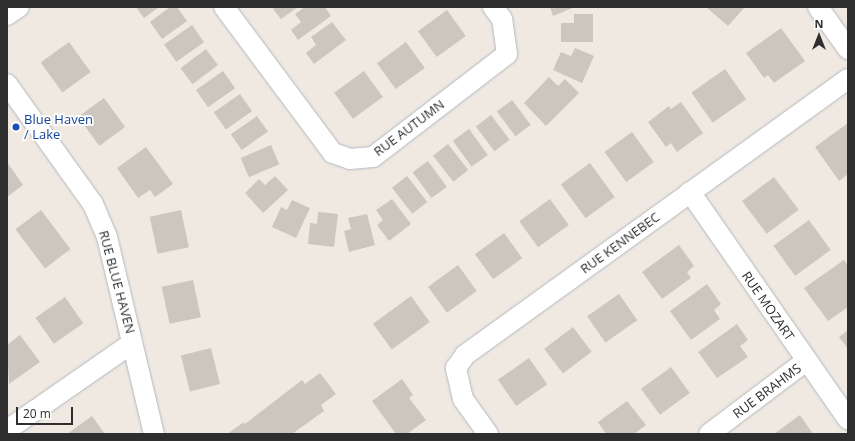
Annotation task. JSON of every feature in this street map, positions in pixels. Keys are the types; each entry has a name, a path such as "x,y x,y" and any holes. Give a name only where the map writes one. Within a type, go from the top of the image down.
{"street":[{"path":"7,15 20,7"},
{"name":"RUE AUTUMN","path":"224,7 333,153 350,159 373,157 507,54 502,20 493,7"},
{"path":"818,7 848,49"},
{"name":"RUE KENNEBEC","path":"488,434 463,399 456,368 465,355 848,79"},
{"name":"RUE BLUE HAVEN","path":"7,84 92,204 107,237 154,434"},
{"name":"RUE MOZART","path":"690,192 806,362 848,419"},
{"path":"7,430 132,343"},
{"name":"RUE BRAHMS","path":"709,434 806,362"}],"building":[{"path":"136,7 159,7 144,18"},
{"path":"170,7 177,7 187,21 162,39 150,22"},
{"path":"276,7 298,7 281,19 273,9"},
{"path":"305,7 325,7 331,16 298,40 291,30 301,22 295,14"},
{"path":"550,7 575,7 553,16"},
{"path":"706,7 745,7 728,26"},
{"path":"447,10 466,36 437,57 418,31"},
{"path":"574,14 593,14 593,42 561,42 561,23 574,23"},
{"path":"332,22 346,40 314,64 306,53 316,45 311,37"},
{"path":"192,25 204,42 176,62 164,45"},
{"path":"781,28 805,61 774,83 768,75 764,78 746,53"},
{"path":"69,42 91,72 62,93 41,63"},
{"path":"406,42 425,68 396,89 377,63"},
{"path":"575,48 594,56 582,83 553,70 561,52 571,56"},
{"path":"206,49 218,65 192,84 180,68"},
{"path":"725,69 746,99 713,123 691,93"},
{"path":"223,71 235,88 208,107 196,90"},
{"path":"364,71 383,97 353,119 334,93"},
{"path":"549,77 558,86 565,79 579,93 546,126 524,103"},
{"path":"240,94 252,111 226,130 214,112"},
{"path":"104,98 125,127 99,146 78,117"},
{"path":"512,100 531,125 515,136 497,111"},
{"path":"681,102 703,133 677,152 671,143 666,147 648,122 669,106 671,109"},
{"path":"491,115 510,140 494,151 476,126"},
{"path":"257,116 268,132 242,150 231,134"},
{"path":"848,123 848,174 839,181 815,147"},
{"path":"469,129 488,155 472,167 453,141"},
{"path":"632,132 654,162 626,182 604,152"},
{"path":"448,144 468,170 453,182 433,156"},
{"path":"271,145 279,164 249,177 241,158"},
{"path":"146,147 173,184 155,197 150,190 138,198 117,168"},
{"path":"428,161 447,187 431,198 413,172"},
{"path":"7,162 23,185 7,197"},
{"path":"590,163 615,197 586,218 561,184"},
{"path":"275,176 288,190 263,213 245,193 259,179 265,185"},
{"path":"407,176 427,202 412,214 392,188"},
{"path":"774,177 799,210 767,234 742,201"},
{"path":"392,199 411,224 389,241 377,225 383,220 376,210"},
{"path":"550,199 569,225 538,247 519,221"},
{"path":"292,200 310,208 296,238 272,227 281,207 287,210"},
{"path":"41,210 70,249 45,268 15,229"},
{"path":"181,210 189,247 158,254 150,217"},
{"path":"318,212 338,214 334,247 308,244 310,223 317,224"},
{"path":"367,214 375,245 349,252 344,231 351,229 348,218"},
{"path":"809,220 831,250 795,276 773,246"},
{"path":"504,233 522,258 493,279 475,254"},
{"path":"679,245 694,266 687,272 691,278 662,299 642,272"},
{"path":"844,260 848,266 848,307 828,321 804,288"},
{"path":"458,265 477,291 447,313 428,287"},
{"path":"193,280 201,317 170,324 162,287"},
{"path":"707,284 721,304 714,310 720,319 691,340 670,311"},
{"path":"619,294 637,320 605,343 587,316"},
{"path":"411,296 430,322 392,350 373,324"},
{"path":"65,297 83,323 54,344 36,318"},
{"path":"737,324 748,340 740,346 748,357 717,378 698,352"},
{"path":"573,327 592,352 563,373 544,349"},
{"path":"848,330 848,349 839,337"},
{"path":"20,335 40,362 9,384 7,345"},
{"path":"211,348 220,384 190,391 181,355"},
{"path":"529,358 547,384 516,406 498,380"},
{"path":"671,367 690,393 660,415 641,389"},
{"path":"320,373 336,394 321,405 324,411 292,434 227,434 244,422 245,424 302,380 305,384"},
{"path":"402,379 413,395 409,398 426,420 407,434 396,434 372,401"},
{"path":"627,401 646,425 634,434 606,434 598,422"},
{"path":"800,415 813,434 774,434"},
{"path":"92,416 105,434 67,434"}],"place":[{"name":"Blue Haven / Lake","path":"16,127"}]}
